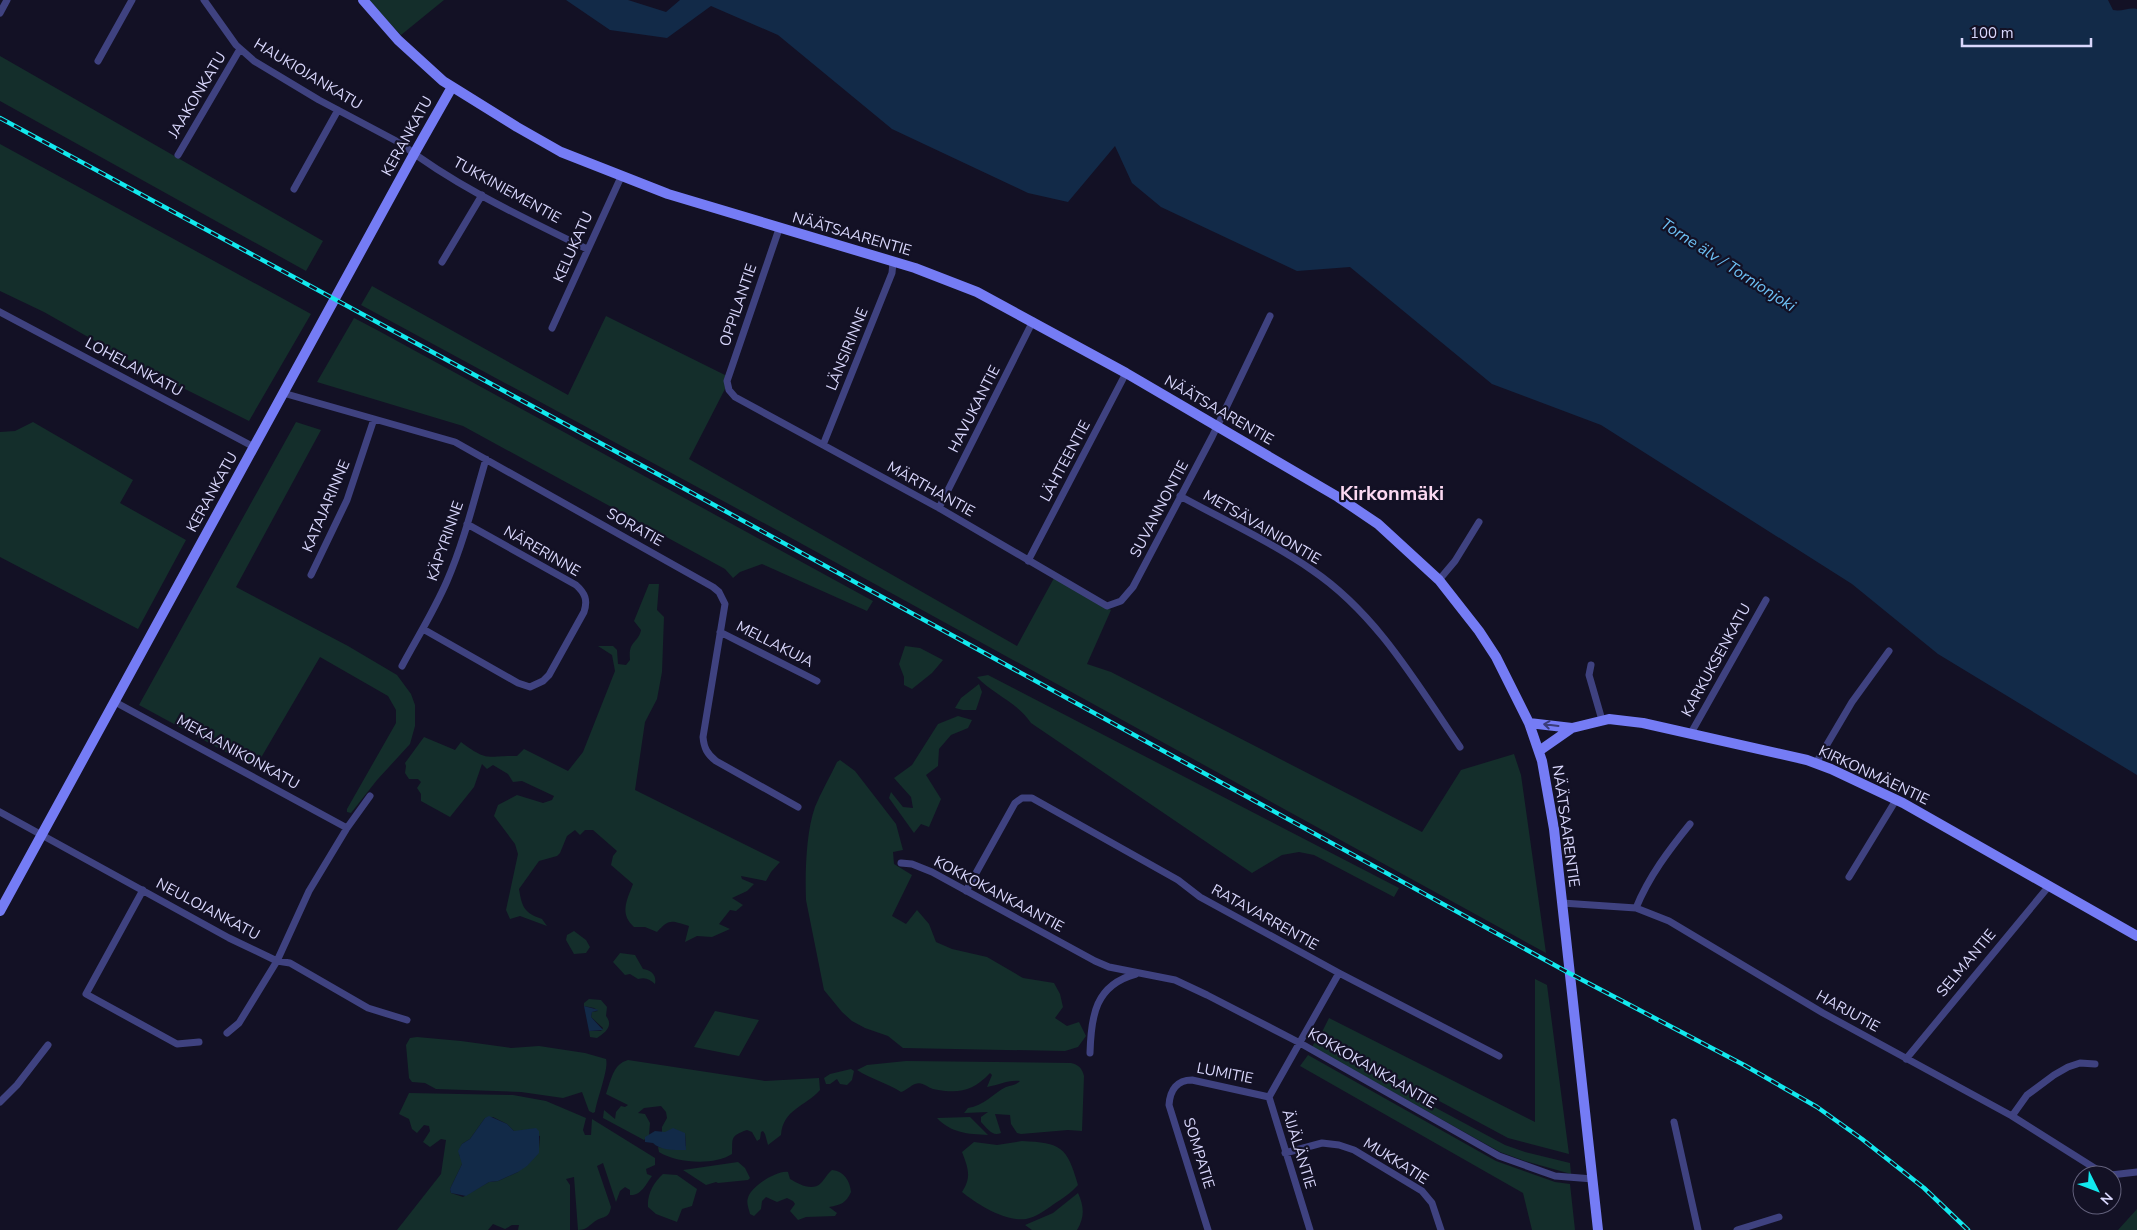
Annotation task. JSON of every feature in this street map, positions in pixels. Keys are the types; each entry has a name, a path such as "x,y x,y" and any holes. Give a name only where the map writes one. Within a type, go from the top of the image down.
{"street":[{"path":"0,13 7,0"},
{"path":"98,61 132,0"},
{"name":"HAUKIOJANKATU","path":"204,0 240,49 268,70 400,143 414,154"},
{"name":"NÄÄTSAARENTIE","path":"363,0 419,60 452,87 561,152 668,194 893,262 960,285 1033,321 1338,496 1378,524 1439,580 1479,630 1496,657 1529,723 1539,751 1552,812 1598,1230"},
{"name":"JAAKONKATU","path":"178,155 240,49"},
{"name":"KERANKATU","path":"0,911 452,87"},
{"path":"294,189 338,110"},
{"name":"TUKKINIEMENTIE","path":"414,154 482,195 587,249"},
{"name":"KELUKATU","path":"552,328 621,177"},
{"path":"442,262 482,195"},
{"name":"OPPILANTIE","path":"729,390 727,381 779,229"},
{"name":"LÄNSIRINNE","path":"823,445 892,273 893,262"},
{"name":"LOHELANKATU","path":"0,312 254,447"},
{"name":"SUVANNONTIE","path":"1122,601 1133,587 1217,426 1270,316"},
{"name":"HAVUKANTIE","path":"939,508 1033,321"},
{"name":"LÄHTEENTIE","path":"1028,561 1126,373"},
{"name":"MÄRTHANTIE","path":"729,390 735,397 939,508 1108,606 1122,601"},
{"name":"SORATIE","path":"283,393 455,442 720,592 725,604 703,737 704,746 708,754 716,762 798,807"},
{"name":"KATAJARINNE","path":"311,575 347,500 374,419"},
{"name":"KÄPYRINNE","path":"402,666 448,579 467,524 486,459"},
{"name":"METSÄVAINIONTIE","path":"1180,496 1314,571 1348,600 1389,643 1460,748"},
{"path":"1439,580 1455,562 1480,522"},
{"name":"NÄRERINNE","path":"423,629 518,682 534,686 543,682 549,675 584,612 586,604 585,595 576,585 467,524"},
{"name":"KARKUKSENKATU","path":"1691,734 1766,600"},
{"name":"MELLAKUJA","path":"720,632 817,681"},
{"path":"1816,763 1852,702 1889,651"},
{"path":"1591,665 1589,675 1602,720"},
{"name":"MEKAANIKONKATU","path":"115,702 347,828"},
{"name":"KIRKONMÄENTIE","path":"1539,751 1572,728 1609,719 1642,723 1816,763 1896,800 2137,936"},
{"name":"KIRKONMÄENTIE","path":"1529,723 1572,728"},
{"path":"227,1032 239,1023 277,961 309,891 347,828 370,796"},
{"name":"RATAVARRENTIE","path":"966,891 1015,803 1022,798 1032,798 1178,880 1200,897 1339,973 1499,1056"},
{"path":"1849,877 1896,800"},
{"name":"NEULOJANKATU","path":"0,812 229,938 277,961 290,963 368,1008 407,1020"},
{"path":"1636,908 1643,890 1655,870 1690,824"},
{"name":"KOKKOKANKAANTIE","path":"901,863 912,864 932,872 1095,961 1109,967 1175,980 1188,986 1300,1043 1498,1156 1555,1176 1593,1179"},
{"name":"SELMANTIE","path":"1906,1058 2049,886"},
{"path":"142,890 86,994 177,1044 199,1042"},
{"name":"HARJUTIE","path":"1562,903 1636,908 1669,921 1823,1013 2012,1116 2090,1165"},
{"path":"1090,1054 1090,1025 1099,1000 1108,988 1119,981 1139,973"},
{"name":"ÄIJÄLÄNTIE","path":"1310,1230 1269,1097 1339,973"},
{"path":"0,1102 17,1085 48,1045"},
{"path":"2012,1116 2027,1095 2054,1075 2080,1063 2095,1064"},
{"name":"LUMITIE","path":"1176,1085 1192,1080 1269,1097"},
{"name":"SOMPATIE","path":"1176,1085 1170,1097 1169,1105 1208,1230"},
{"path":"1674,1122 1698,1230"},
{"name":"MUKKATIE","path":"1286,1153 1322,1143 1339,1145 1354,1150 1422,1191 1432,1203 1441,1230"},
{"path":"2122,1174 2137,1172"},
{"path":"1737,1230 1779,1217"}],"green space":[{"path":"368,0 444,0 401,35"},
{"path":"0,56 323,241 306,271 0,101"},
{"path":"0,144 311,314 249,421 141,367 44,312 0,291"},
{"path":"372,286 568,395 606,316 727,376 726,387 689,459 1017,646 1054,578 1111,610 1087,664 1111,672 1422,832 1461,770 1514,754 1521,775 1546,953 773,528 361,305"},
{"path":"354,318 873,601 867,611 762,564 740,572 733,578 725,569 463,426 317,382"},
{"path":"33,422 133,480 120,503 186,540 138,629 0,557 0,432 15,431"},
{"path":"296,422 321,430 236,587 348,646 397,675 411,694 415,705 415,726 410,744 377,780 351,813 347,812 347,809 396,723 396,710 388,696 320,657 255,768 139,705"},
{"path":"649,584 659,584 657,610 664,617 662,672 657,699 645,722 635,790 780,862 766,881 741,876 742,879 754,884 747,891 732,898 743,905 736,911 730,910 719,924 730,929 712,937 697,936 685,942 689,926 671,922 665,924 657,932 645,927 634,927 629,922 626,907 633,884 611,865 613,856 617,851 593,830 585,830 580,835 575,830 567,836 560,853 557,856 539,861 519,889 521,900 528,912 542,919 547,926 520,916 510,919 506,910 518,854 515,844 494,816 498,805 517,795 543,803 552,800 554,796 522,781 513,782 508,774 493,765 487,769 482,764 474,787 450,817 421,801 421,794 417,788 421,782 418,779 409,779 405,773 405,763 424,737 455,750 461,742 477,753 488,756 517,756 524,749 568,771 583,752 615,671 612,655 598,646 613,646 617,650 618,664 626,665 630,660 630,649 640,634 641,630 634,621"},
{"path":"905,646 920,648 943,660 932,673 912,689 904,685 904,677 899,664"},
{"path":"988,675 1399,888 1394,897 1314,855 1299,852 1282,855 1252,873 1031,723 1019,709 977,677"},
{"path":"979,684 982,692 976,710 955,708 961,698"},
{"path":"958,716 972,720 968,728 951,735 939,749 938,766 926,775 941,799 929,827 921,824 914,833 889,798 891,792 903,807 913,808 911,797 894,778 912,765 938,724"},
{"path":"840,760 855,771 896,824 903,850 893,852 894,864 912,875 892,916 906,924 917,910 929,924 936,942 952,949 987,957 1023,978 1054,983 1060,994 1063,1007 1055,1018 1067,1026 1079,1022 1086,1036 1078,1047 1065,1051 903,1048 888,1036 865,1028 852,1021 842,1012 824,990 806,900 807,853 812,817 820,796 837,762"},
{"path":"574,931 586,940 590,947 586,953 574,954 566,940 567,935"},
{"path":"620,953 635,955 643,969 649,970 654,976 655,984 647,979 638,979 630,974 625,975 613,962"},
{"path":"1535,979 1547,985 1569,1154 1508,1138 1376,1067 1322,1032 1329,1018 1535,1122"},
{"path":"589,999 601,1000 607,1007 606,1016 609,1026 597,1038 590,1037 589,1031 601,1031 603,1028 591,1017 592,1012 598,1011 584,1006 584,1003"},
{"path":"715,1011 759,1020 739,1056 694,1047"},
{"path":"417,1037 511,1048 539,1046 585,1053 606,1059 606,1070 595,1112 589,1111 582,1092 563,1098 521,1092 436,1089 425,1083 412,1082 409,1078 406,1045 410,1038"},
{"path":"1316,1040 1371,1073 1505,1145 1570,1163 1571,1174 1500,1152 1312,1047"},
{"path":"1308,1055 1496,1161 1555,1182 1570,1184 1575,1230 1532,1230 1523,1193 1300,1066"},
{"path":"628,1060 765,1081 819,1078 820,1090 790,1114 783,1126 781,1135 768,1145 763,1131 761,1132 760,1139 757,1141 752,1132 747,1130 735,1136 732,1141 732,1154 724,1158 705,1162 685,1161 659,1152 658,1147 681,1150 686,1146 685,1133 662,1132 662,1127 667,1118 666,1112 661,1106 644,1108 638,1113 645,1114 650,1123 649,1135 644,1140 603,1118 604,1110 615,1119 616,1112 621,1106 625,1107 628,1105 606,1094 616,1069"},
{"path":"906,1061 1074,1064 1080,1067 1084,1076 1082,1131 1068,1130 1021,1134 1017,1133 1011,1124 1010,1115 995,1114 1001,1133 995,1134 981,1122 981,1117 988,1112 964,1113 968,1108 979,1105 1006,1087 1020,1081 987,1087 992,1075 990,1073 971,1088 964,1090 942,1091 918,1083 901,1092 857,1070 867,1065"},
{"path":"851,1069 854,1071 852,1080 847,1085 840,1084 837,1079 830,1084 826,1084 824,1078 830,1074"},
{"path":"409,1093 513,1095 546,1101 586,1118 583,1130 585,1135 591,1135 592,1119 655,1158 655,1165 646,1169 647,1174 652,1176 640,1192 630,1195 630,1190 625,1187 620,1191 616,1202 603,1163 597,1166 611,1207 608,1215 584,1229 578,1230 574,1177 566,1179 570,1185 570,1230 518,1230 519,1225 512,1225 505,1229 493,1224 488,1230 397,1230 441,1174 446,1140 441,1139 430,1147 423,1142 430,1131 429,1126 424,1125 417,1133 412,1129 409,1119 399,1114","holes":["493,1117 507,1124 514,1131 540,1136 539,1148 518,1172 498,1181 489,1182 463,1197 451,1193 450,1189 462,1164 462,1159 459,1155 462,1144 470,1139 485,1118"]},
{"path":"970,1117 988,1135 954,1130 937,1118"},
{"path":"1022,1141 1046,1143 1060,1149 1066,1154 1070,1162 1078,1185 1044,1211 1026,1219 1009,1218 1000,1215 983,1207 962,1192 967,1182 968,1172 962,1152 974,1142 997,1145"},
{"path":"738,1162 745,1168 750,1178 748,1180 716,1182 706,1185 683,1170"},
{"path":"832,1170 840,1172 846,1177 851,1192 843,1203 829,1207 837,1213 835,1216 806,1217 798,1220 790,1211 795,1204 793,1201 787,1198 777,1202 766,1197 762,1201 761,1209 754,1216 750,1214 747,1202 750,1194 759,1184 771,1176 788,1172 790,1179 806,1186 814,1187 821,1183"},
{"path":"663,1174 677,1175 697,1189 692,1206 682,1209 677,1222 656,1214 648,1207 652,1189"},
{"path":"1078,1193 1082,1202 1083,1212 1077,1230 1032,1230 1025,1225 1053,1213"},
{"path":"2137,1209 2137,1230 2118,1230"}],"water":[{"name":"Torne älv / Tornionjoki","path":"566,0 628,0 666,12 680,0 2108,0 2113,10 2137,9 2137,775 1938,654 1852,584 1601,425 1492,384 1350,267 1297,271 1161,207 1132,183 1115,146 1068,202 1028,193 892,129 778,35 711,6 667,38 610,30"},
{"path":"584,1006 599,1010 592,1012 591,1017 603,1030 589,1031"},
{"path":"489,1116 507,1124 514,1131 536,1128 539,1131 539,1153 527,1166 518,1172 498,1181 489,1182 466,1196 451,1193 450,1189 462,1164 458,1151 462,1144 470,1139 485,1118"},
{"path":"673,1128 685,1133 686,1150 664,1149 653,1143 645,1142 645,1137 655,1131 665,1132"}],"railway":[{"path":"0,118 663,477 1569,973 1744,1065 1817,1107 1862,1139 1924,1188 1968,1230"}],"district":[{"name":"Kirkonmäki","path":"1392,493"}]}
